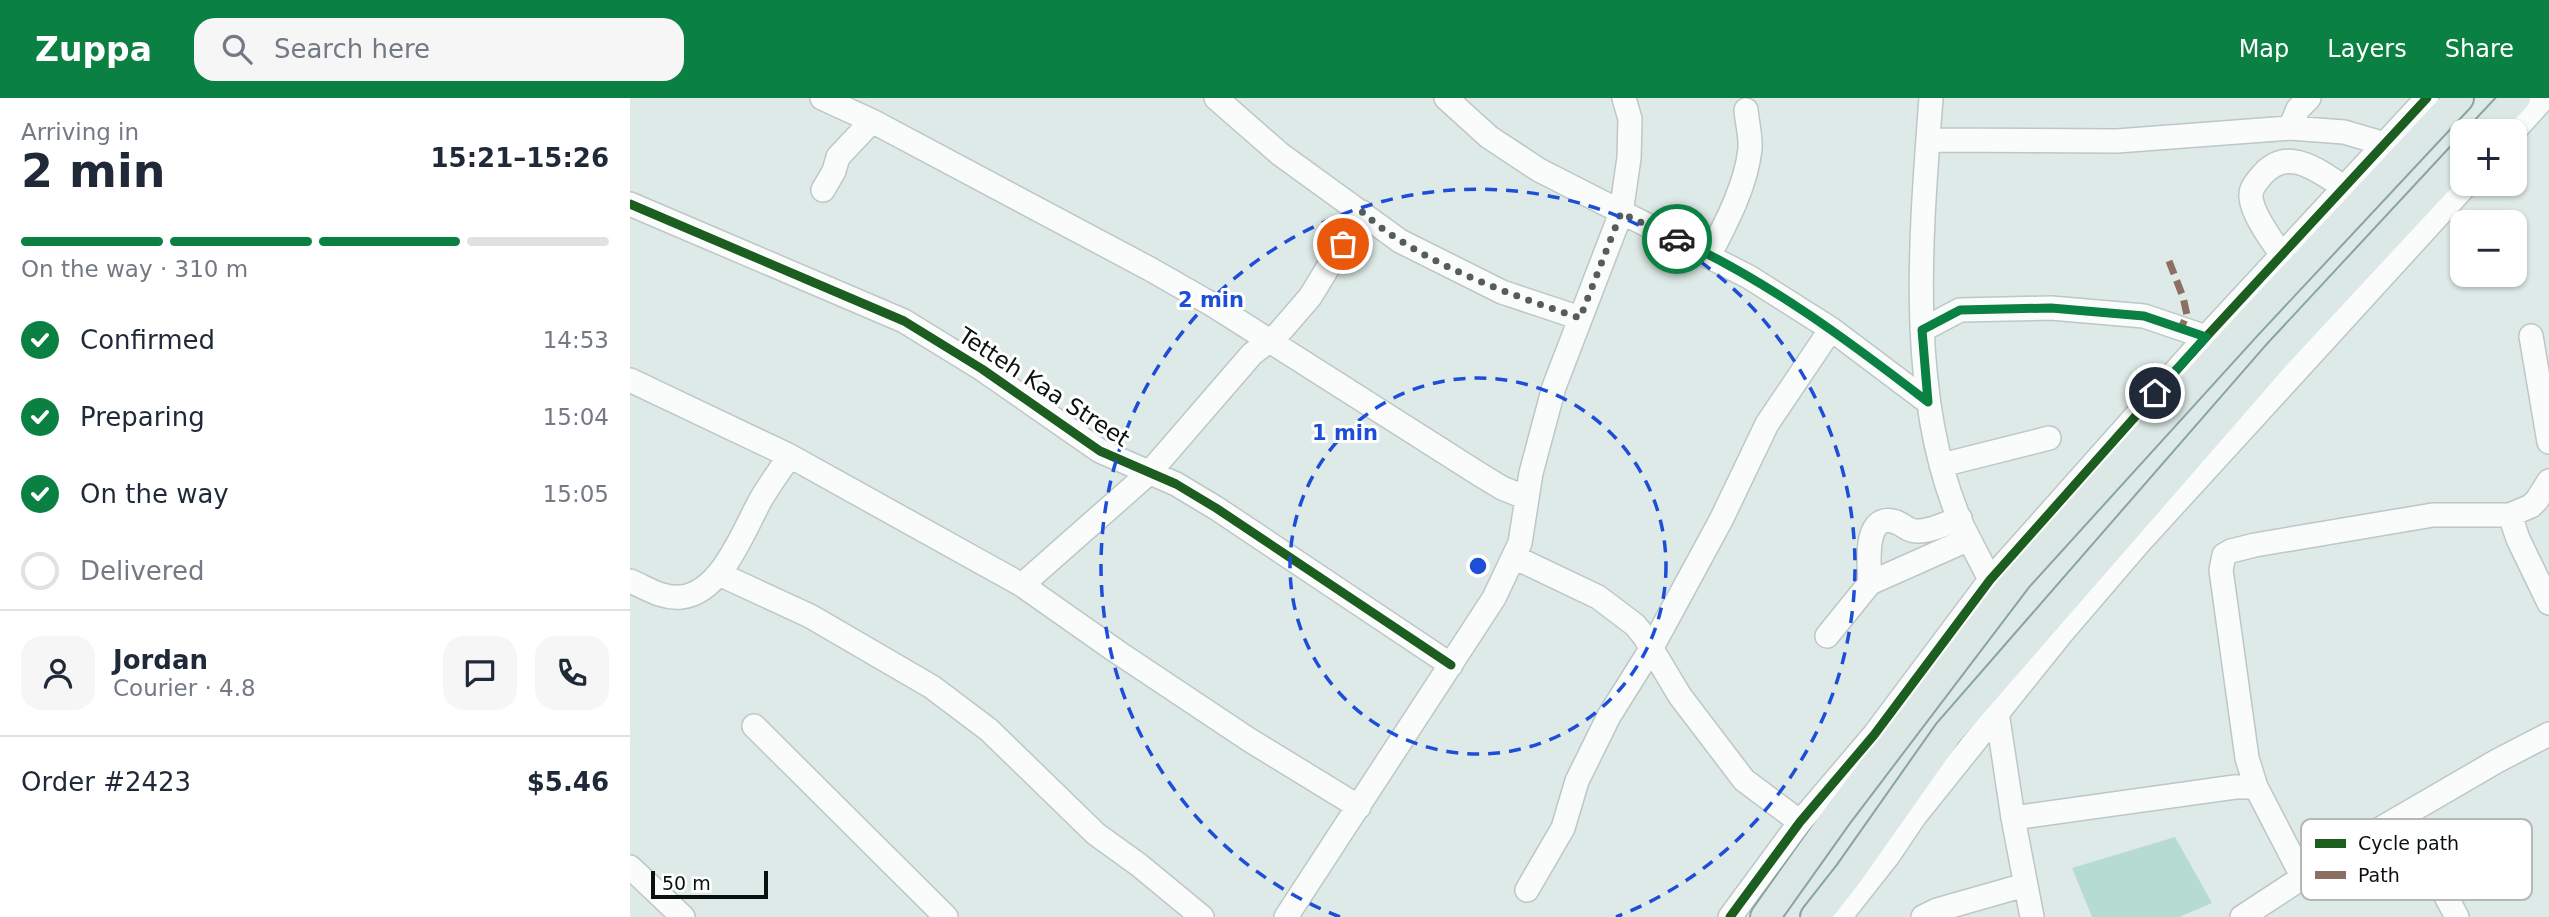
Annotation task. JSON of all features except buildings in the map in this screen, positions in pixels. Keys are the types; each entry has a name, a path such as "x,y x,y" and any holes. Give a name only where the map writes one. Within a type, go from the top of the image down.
{"main road":[{"path":"1765,917 1839,813 1995,605 2147,420 2246,326 2459,98"},
{"path":"2496,119 2516,98"},
{"path":"1815,917 1848,875 1948,733 2278,354 2450,169"},
{"path":"2246,326 2264,334 2278,354"},
{"path":"2096,594 2108,549"},
{"path":"1848,875 1888,856"}],"street":[{"path":"822,98 872,121 1150,269 1213,305 1502,488 1527,498"},
{"path":"1446,98 1489,137 1539,170 1749,277 1831,329 1928,402"},
{"path":"1286,917 1494,598 1520,543 1531,473 1554,387 1621,213 1629,158 1630,118 1624,98"},
{"path":"1931,98 1922,330 1928,402 1942,465 1964,529 1990,580"},
{"path":"2290,128 2298,109 2309,98"},
{"path":"1730,917 1800,822 1874,735 1990,580 2147,420 2206,337 2427,98"},
{"path":"2525,119 2544,98"},
{"path":"1228,102 1280,154 1400,241 1502,292 1580,318"},
{"path":"1709,256 1730,214 1746,167 1750,146 1746,110"},
{"path":"823,190 838,158 872,121"},
{"path":"1928,140 2117,141 2290,128 2344,132 2385,144"},
{"path":"2281,255 2254,208 2251,197 2254,184 2273,163 2287,160 2317,170 2344,187"},
{"path":"1840,917 1997,712 2139,543 2456,196"},
{"name":"Tetteh Kaa Street","path":"630,204 904,321 982,369 1100,451 1176,484 1216,508 1451,665"},
{"path":"1022,585 1150,472 1252,354 1310,297 1362,212"},
{"path":"1922,330 1960,310 2051,308 2144,316 2206,337"},
{"path":"1527,890 1563,828 1585,762 1609,716 1651,649 1721,520 1767,424 1831,329"},
{"path":"2531,336 2549,442"},
{"path":"630,380 790,456 1022,585 1248,739 1359,807"},
{"path":"1942,465 2049,438"},
{"path":"630,581 666,597 682,597 696,593 719,574 761,498 790,456"},
{"path":"2301,874 2256,787 2247,758 2221,570 2224,555 2255,545 2422,516 2510,515 2537,500 2549,481"},
{"path":"2510,515 2549,603"},
{"path":"1870,583 1870,538 1876,527 1885,522 1896,522 1913,531 1964,529"},
{"path":"1826,636 1870,583 1964,529"},
{"path":"1514,557 1598,597 1635,625 1680,696 1744,780 1800,822"},
{"path":"719,574 810,616 932,687 989,730 1096,834 1139,865 1202,917"},
{"path":"1997,712 2032,917"},
{"path":"754,726 946,917"},
{"path":"2398,819 2549,734"},
{"path":"2013,818 2235,787 2256,787"},
{"path":"630,867 683,917"},
{"path":"2242,917 2273,908 2301,877"},
{"path":"1923,917 1937,910 2025,885"},
{"path":"2448,900 2457,917"}],"green space":[{"path":"2175,837 2212,903 2179,917 2092,917 2072,868"}],"marked path":[{"path":"2169,261 2187,315 2180,330"}],"cycle path":[{"path":"1730,917 1800,822 1874,735 1990,580 2206,337 2427,98"},
{"path":"630,204 904,321 982,369 1100,451 1176,484 1216,508 1451,665"}],"way so far":[{"path":"1343,244 1362,212 1400,241 1454,270 1502,292 1580,318 1621,213 1677,239"}],"route":[{"path":"1677,239 1749,277 1831,329 1928,402 1922,330 1960,310 2051,308 2104,311 2144,316 2206,337 2155,393"}]}
